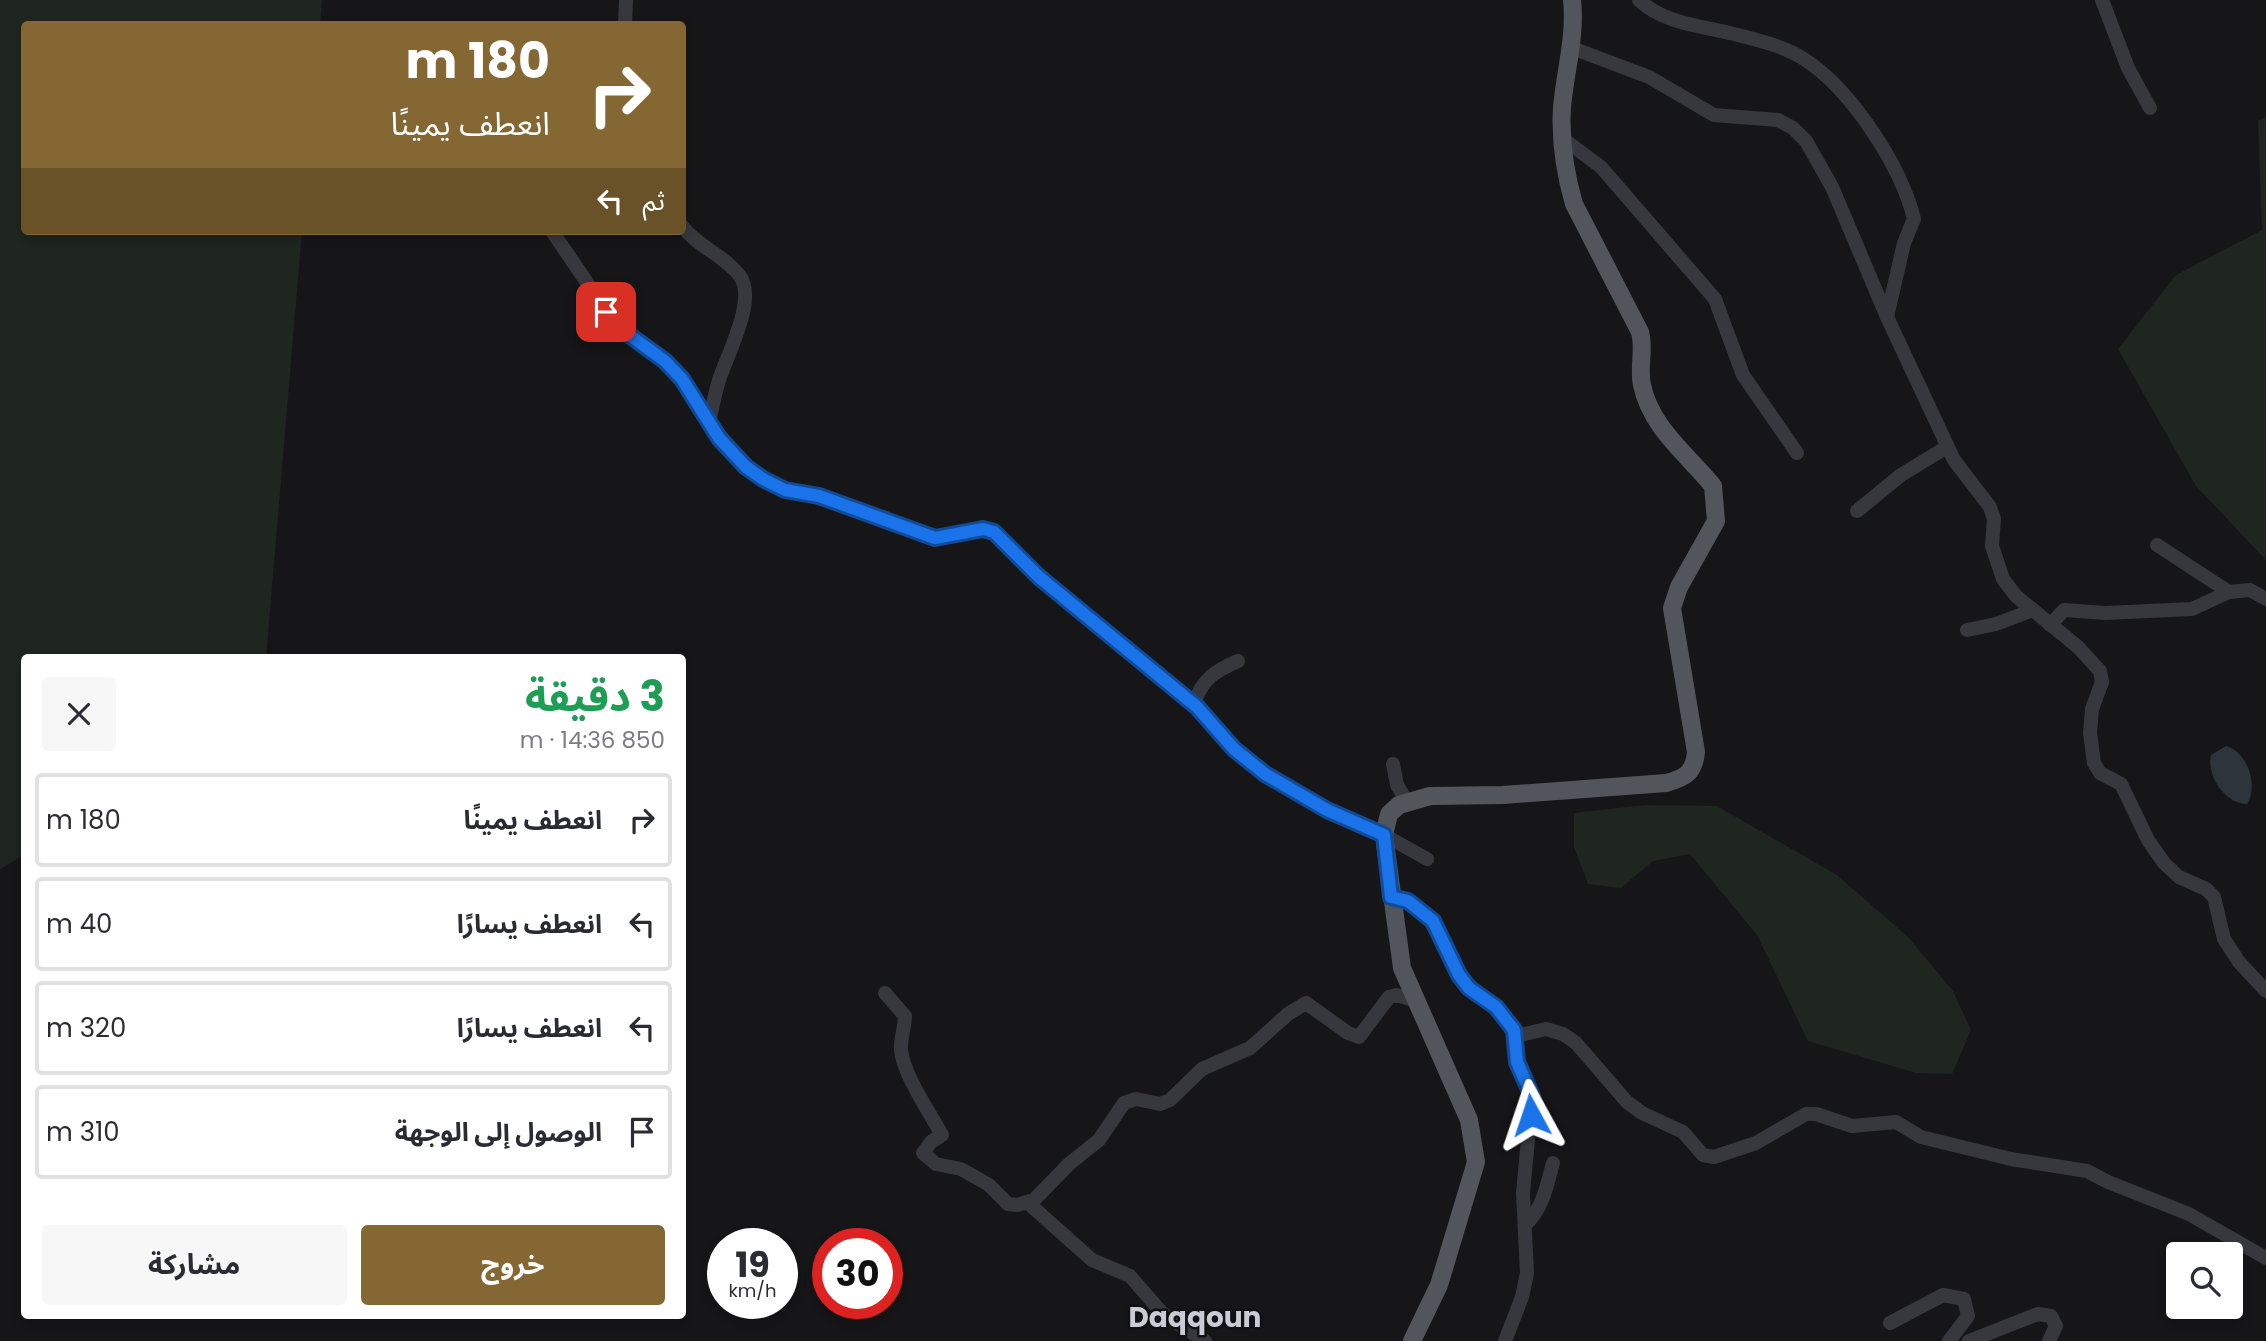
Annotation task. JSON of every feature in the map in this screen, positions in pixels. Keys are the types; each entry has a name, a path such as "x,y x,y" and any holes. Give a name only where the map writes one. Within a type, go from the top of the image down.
{"main road":[{"path":"1412,1341 1439,1285 1476,1162 1469,1120 1402,968 1384,835 1390,814 1406,802 1430,796 1503,795 1666,783 1683,779 1695,764 1696,752 1672,608 1679,587 1716,520 1716,500 1713,486 1654,418 1646,404 1639,367 1643,342 1640,332 1574,204 1566,173 1562,138 1562,106 1572,48 1572,0"}],"street":[{"path":"625,21 626,0"},
{"path":"1639,0 1658,15 1758,40 1802,57 1819,70 1865,124 1897,169 1914,219 1904,243 1887,317"},
{"path":"2102,0 2127,68 2150,108"},
{"path":"1572,48 1649,77 1714,115 1778,120 1793,128 1805,141 1832,187 1887,317 1947,447 1990,508 1994,519 1992,546 2003,579 2100,671 2102,682 2092,709 2090,733 2094,763 2100,772 2120,784 2148,840 2164,863 2179,877 2206,889 2214,897 2224,939 2239,962 2266,991"},
{"path":"1562,138 1601,167 1639,215 1715,299 1743,375 1797,453"},
{"path":"686,231 737,272 746,292 709,422"},
{"path":"555,235 613,321 665,361 682,379 709,422 746,467 785,490 819,496 935,538 983,529 994,532 1039,577 1194,704 1234,749 1265,774 1327,810 1384,835 1427,859"},
{"path":"1857,511 1901,475 1947,447"},
{"path":"2157,545 2205,573 2229,592"},
{"path":"2050,625 2064,610 2105,613 2120,610 2192,609 2229,592 2250,590 2266,599"},
{"path":"1967,630 1996,624 2033,610"},
{"path":"1194,704 1200,686 1215,671 1238,660"},
{"path":"1393,764 1397,785 1406,802"},
{"path":"1391,897 1408,901 1433,921 1459,975 1469,988 1496,1007 1516,1036 1517,1062 1532,1096 1523,1193 1527,1273 1522,1297 1505,1341"},
{"path":"885,993 905,1016 901,1049 905,1064 918,1094 942,1135 931,1142 923,1153 936,1164 961,1169 989,1185 1008,1203 1027,1202 1046,1190 1069,1164 1099,1140 1124,1103 1136,1099 1160,1104 1170,1100 1202,1069 1250,1048 1287,1014 1306,1003 1348,1033 1359,1037 1389,997 1396,995 1414,1000"},
{"path":"1516,1036 1546,1028 1563,1034 1576,1043 1627,1102 1642,1113 1683,1132 1703,1155 1714,1157 1756,1143 1806,1114 1816,1114 1852,1126 1896,1122 1921,1137 2011,1159 2087,1171 2189,1214 2266,1258"},
{"path":"1525,1224 1534,1217 1543,1199 1553,1163"},
{"path":"1027,1202 1092,1260 1130,1276 1163,1314 1205,1341"},
{"path":"1890,1323 1943,1295 1965,1299 1968,1316 1949,1341"},
{"path":"1969,1341 2038,1314 2051,1316 2056,1326 2049,1341"}],"shaded area":[{"path":"0,0 322,0 320,21 21,21 21,235 302,235 266,654 21,654 21,857 0,869"},
{"path":"2266,117 2266,560 2196,486 2118,349 2176,275 2262,230 2258,121"},
{"path":"2226,746 2240,755 2249,770 2252,788 2247,804 2239,803 2225,794 2211,771 2211,755"},
{"path":"1645,805 1717,806 1837,875 1908,937 1953,991 1971,1030 1952,1074 1916,1073 1808,1041 1757,935 1690,854 1653,861 1621,888 1588,884 1574,847 1574,813"}],"district":[{"name":"Daqqoun","path":"1195,1317"}],"route":[{"path":"606,312 621,329 665,361 682,379 713,431 746,467 763,479 785,490 819,496 851,509 890,519 920,534 935,538 983,529 994,532 1039,577 1066,596 1092,622 1197,707 1234,749 1265,774 1327,810 1384,835 1391,897 1408,901 1433,921 1459,975 1469,988 1496,1007 1514,1030 1517,1062 1527,1079 1532,1096 1531,1115"}]}
